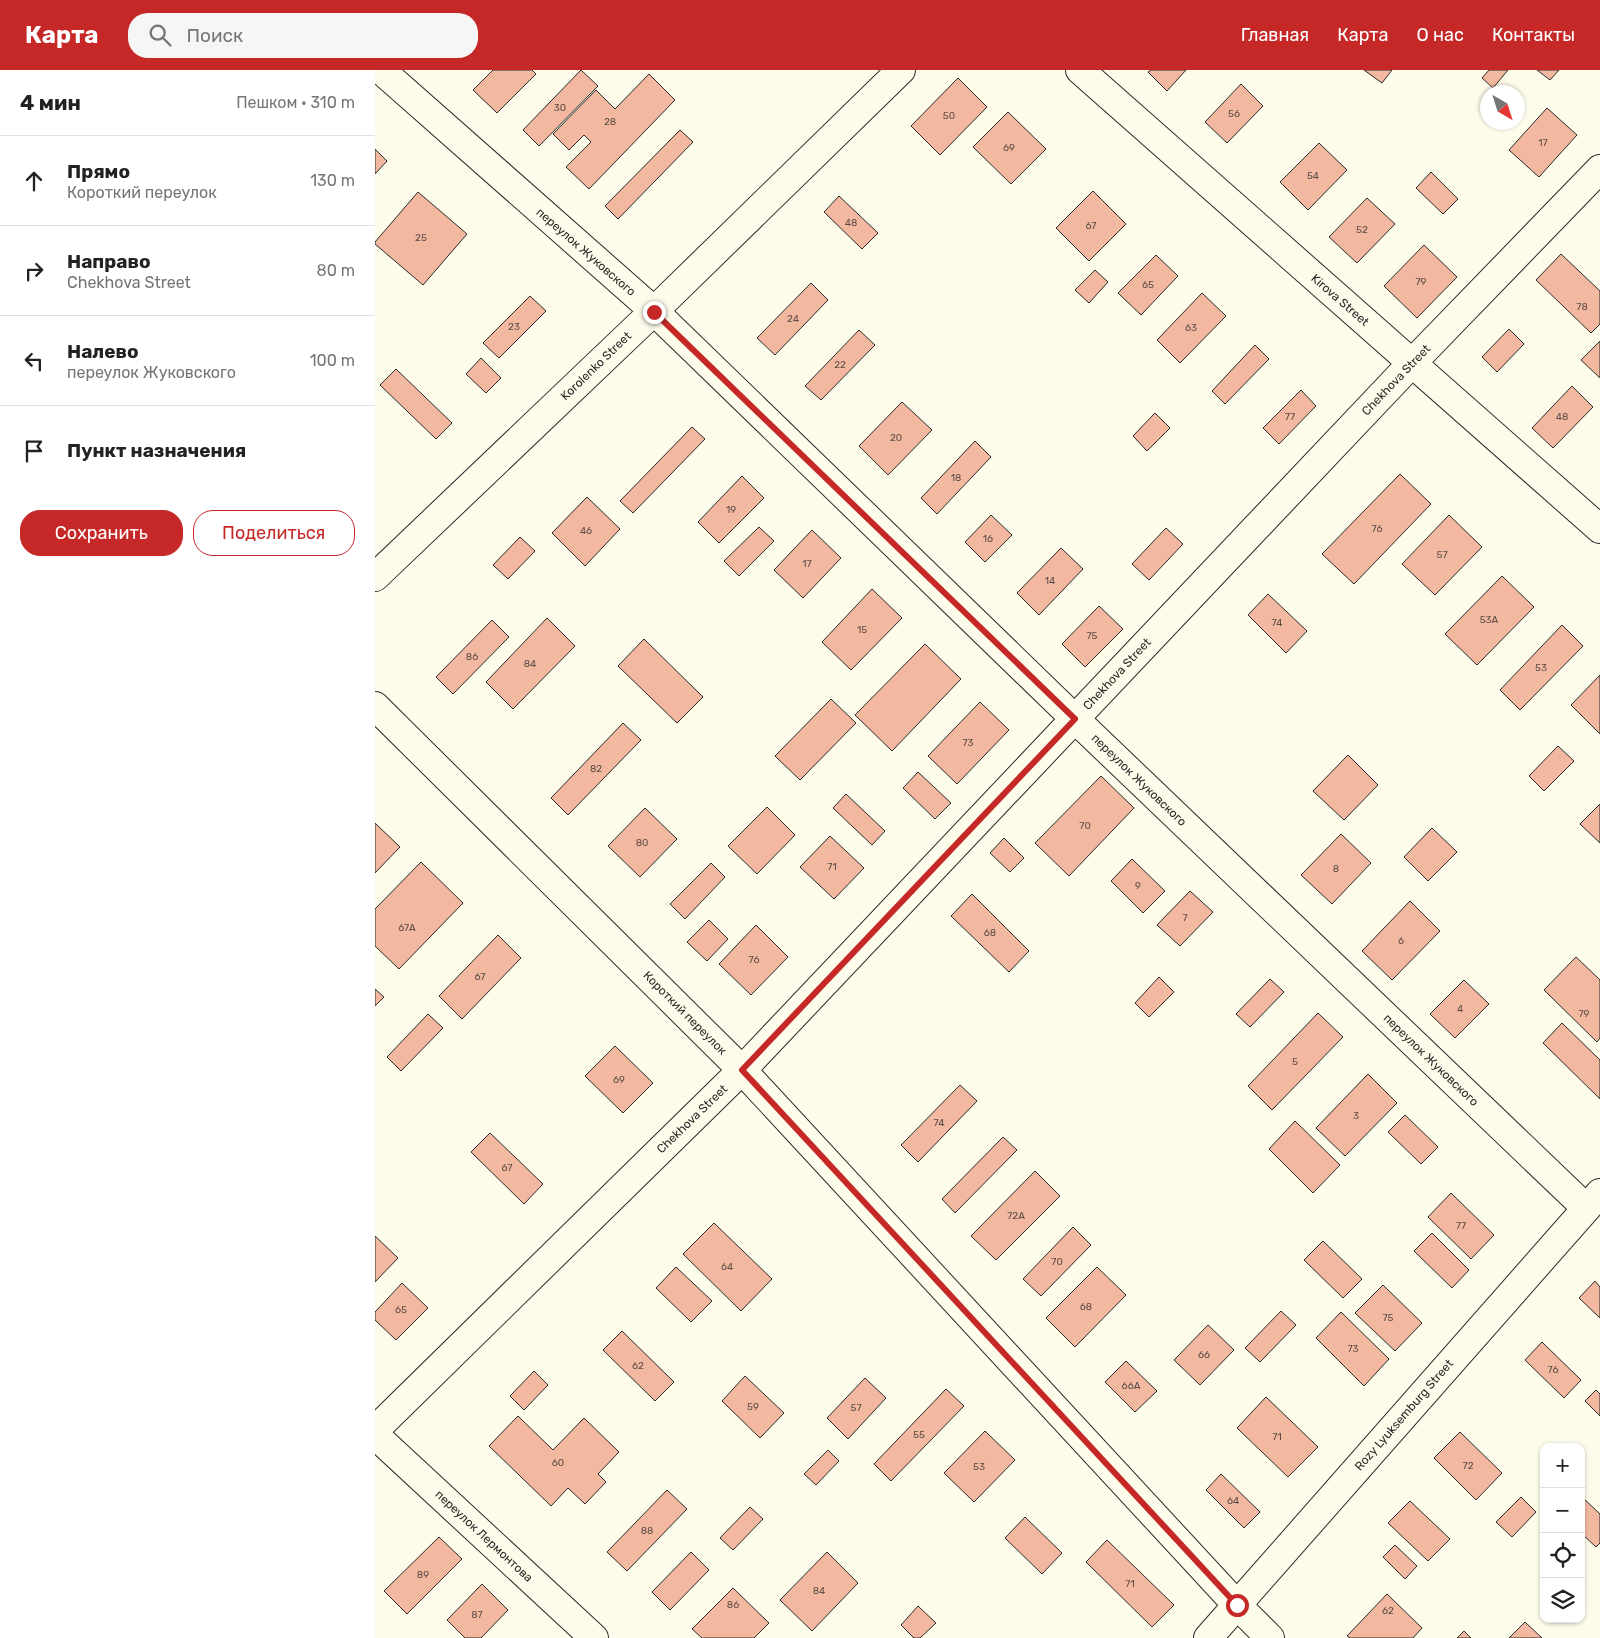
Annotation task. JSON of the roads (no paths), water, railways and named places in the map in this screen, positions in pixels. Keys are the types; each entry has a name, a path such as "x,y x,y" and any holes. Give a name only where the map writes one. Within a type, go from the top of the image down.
{"street":[{"name":"переулок Жуковского","path":"381,70 654,312 1075,719 1593,1201"},
{"name":"Korolenko Street","path":"375,577 654,312 901,70"},
{"name":"Kirova Street","path":"1079,70 1600,529"},
{"name":"Chekhova Street","path":"375,1430 742,1070 1412,363 1600,169"},
{"name":"Короткий переулок","path":"375,706 742,1070 1237,1605 1271,1638"},
{"name":"Rozy Lyuksemburg Street","path":"1208,1638 1593,1201"},
{"name":"переулок Лермонтова","path":"375,1435 593,1638"}]}
